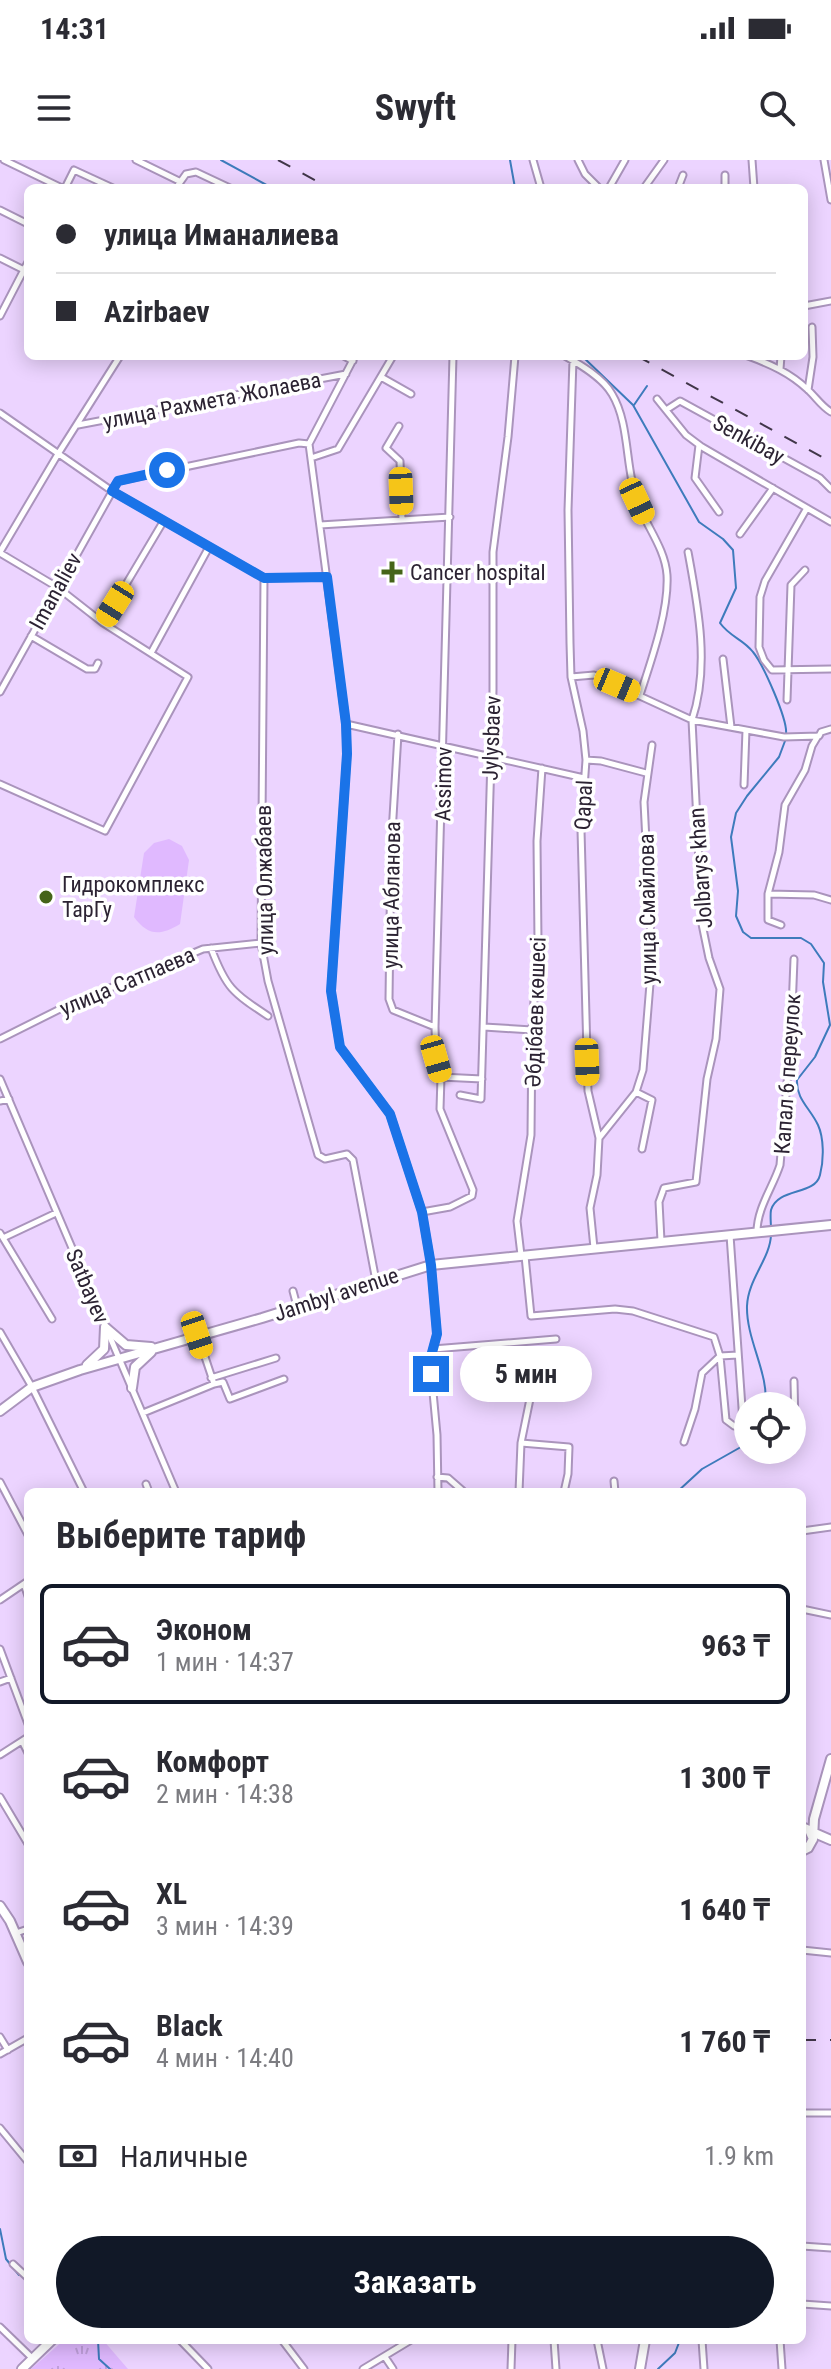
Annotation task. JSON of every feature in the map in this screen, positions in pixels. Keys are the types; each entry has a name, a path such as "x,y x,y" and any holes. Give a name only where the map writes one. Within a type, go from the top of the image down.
{"main road":[{"name":"Jambyl avenue","path":"0,1411 32,1387 80,1370 431,1265 831,1225"},
{"path":"105,1327 126,1345 157,1347"},
{"path":"80,1370 104,1349 105,1327"},
{"path":"132,1388 135,1367 157,1347"},
{"path":"831,1759 808,1837 816,1842 831,1840"},
{"path":"0,1907 24,1953"},
{"path":"22,2369 48,2344"},
{"path":"640,2369 644,2344"}],"street":[{"path":"4,160 55,184"},
{"path":"136,160 179,181"},
{"path":"533,160 540,184"},
{"path":"578,160 595,184"},
{"path":"611,184 625,160"},
{"path":"647,184 664,160"},
{"path":"752,160 754,184"},
{"path":"824,160 831,200"},
{"path":"66,184 72,172 77,170 105,184"},
{"path":"178,184 186,174 196,172 222,184"},
{"path":"680,184 683,175"},
{"path":"725,175 725,184"},
{"path":"0,210 24,222"},
{"path":"0,258 24,270 1,313"},
{"path":"808,305 831,301"},
{"path":"808,390 813,357 812,327"},
{"path":"0,784 105,831 188,677 103,623 57,587 0,553 119,360"},
{"path":"353,360 309,444 346,724 347,754 331,991 340,1047 390,1114 422,1212 431,1265 437,1334 431,1374 438,1488"},
{"path":"311,458 338,449 391,360"},
{"name":"Assimov","path":"422,1212 465,1201 472,1196 473,1190 440,1109 441,1077 436,1059 435,1027 453,360"},
{"name":"Jylysbaev","path":"482,1079 493,690 493,552 515,360"},
{"path":"573,360 612,393 624,422 625,449 637,501 663,558 667,577 660,626 640,695"},
{"name":"Qapal","path":"573,360 568,510 571,677 586,760 581,830 588,1091 599,1138 597,1175 590,1208 594,1248"},
{"path":"758,360 780,369 831,412"},
{"path":"780,369 781,360"},
{"name":"улица Рахмета Жолаева","path":"78,425 346,374"},
{"path":"381,377 411,394"},
{"path":"657,399 686,435 699,445 831,522"},
{"name":"Senkibay","path":"666,410 680,401 820,478 831,489"},
{"path":"0,413 112,491 264,578 327,577"},
{"path":"399,426 386,448 400,461 402,520"},
{"path":"112,491 118,481 299,443 309,444"},
{"path":"699,445 695,478 719,512"},
{"path":"740,534 773,488"},
{"name":"Imanaliev","path":"0,692 112,491"},
{"path":"807,508 765,581 760,597 759,647 772,670 831,669"},
{"path":"320,525 450,517"},
{"path":"103,623 163,522"},
{"path":"151,653 209,547"},
{"name":"Jolbarys khan","path":"661,1241 659,1202 664,1188 696,1182 720,989 702,924 692,720 700,696 699,613 688,552"},
{"path":"787,700 791,585 805,570"},
{"name":"улица Олжабаев","path":"264,578 261,943 268,981 318,1155 325,1159 347,1154 353,1160 376,1281"},
{"path":"31,636 87,669 95,669 98,663"},
{"path":"723,659 731,727"},
{"path":"571,677 594,675 692,720 784,737 819,736"},
{"path":"346,724 584,778"},
{"path":"781,925 768,920 768,894 779,852 785,805 805,770 812,746 826,729 831,729"},
{"path":"744,785 746,730"},
{"name":"улица Абланова","path":"398,734 391,850 389,999 393,1010 435,1027"},
{"name":"улица Смайлова","path":"599,1138 636,1092 643,1070 652,959 644,802 652,745"},
{"path":"586,760 646,773"},
{"name":"Әбдібаев көшесі","path":"542,768 537,841 538,942 532,1030 531,1135 517,1221 531,1316 600,1309 633,1311 714,1337 720,1356"},
{"path":"768,894 814,895 831,900"},
{"name":"улица Сатпаева","path":"0,1039 60,1009 211,948 261,943"},
{"path":"211,948 229,987 268,1016"},
{"name":"Капал 6 переулок","path":"757,1232 764,1201 780,1165 794,959"},
{"path":"484,1027 532,1030"},
{"path":"441,1077 482,1079 481,1099 460,1095"},
{"name":"Satbayev","path":"0,1079 174,1488"},
{"path":"636,1092 652,1100 642,1149"},
{"path":"0,1101 9,1099"},
{"path":"52,1319 1,1236 56,1213"},
{"path":"720,1356 726,1420 734,1426 741,1426 730,1235"},
{"path":"293,1291 297,1306"},
{"path":"0,1332 32,1387 82,1488"},
{"path":"197,1335 213,1381"},
{"path":"433,1349 556,1339"},
{"path":"684,1442 702,1373 720,1356 738,1355"},
{"path":"143,1413 213,1381 276,1358"},
{"path":"213,1381 223,1382 230,1399 234,1399 284,1379"},
{"path":"794,1381 794,1392"},
{"path":"507,1392 531,1394 521,1443 519,1488"},
{"path":"521,1443 569,1447 565,1488"},
{"path":"437,1477 448,1478 459,1488"},
{"path":"614,1481 615,1488"},
{"path":"0,1482 24,1527"},
{"path":"146,1484 148,1488"},
{"path":"806,1530 831,1527"},
{"path":"0,1600 24,1583"},
{"path":"806,1610 831,1615"},
{"path":"0,1649 24,1713"},
{"path":"0,1682 11,1678"},
{"path":"0,1755 22,1741 24,1745"},
{"path":"0,1797 24,1837"},
{"path":"15,1933 24,1930"},
{"path":"806,1950 831,1953"},
{"path":"0,2037 8,2050"},
{"path":"0,2054 24,2040"},
{"path":"806,2113 831,2113"},
{"path":"0,2128 24,2157"},
{"path":"806,2246 831,2248"},
{"path":"13,2264 24,2274"},
{"path":"806,2304 831,2306"},
{"path":"0,2327 32,2359"},
{"path":"184,2344 208,2369"},
{"path":"285,2344 304,2369"},
{"path":"363,2369 405,2344"},
{"path":"511,2369 512,2344"},
{"path":"554,2344 556,2369"},
{"path":"598,2344 603,2369"},
{"path":"702,2344 704,2369"},
{"path":"780,2344 782,2369"},
{"path":"385,2357 393,2369"}],"green space":[{"path":"169,839 182,846 189,860 180,924 166,931 149,931 134,917 144,853 154,843"},
{"path":"59,2344 106,2344 128,2369 31,2369"}],"waterway":[{"path":"221,160 265,184"},
{"path":"510,160 514,184"},
{"path":"586,360 633,405 699,522 733,550 736,588 720,623 757,658 779,705 786,734"},
{"path":"634,405 647,386"},
{"path":"771,1229 771,1210 775,1203 788,1194 811,1186 820,1175 823,1149 820,1130 801,1098 797,1080 815,1057 830,1025 823,982 824,963 811,944 801,938 751,938 743,932 736,916 738,891 731,837 736,813 779,757 785,741"},
{"path":"766,1392 750,1332 747,1306 771,1235"},
{"path":"681,1488 702,1469 734,1451"},
{"path":"0,2229 6,2259 19,2275"},
{"path":"98,2344 99,2359 110,2369"},
{"path":"658,2369 675,2353 678,2344"}],"railway":[{"path":"278,160 322,184"},
{"path":"644,360 831,462"},
{"path":"806,2040 831,2040"}],"place":[{"name":"Cancer hospital","path":"392,572"},
{"name":"Гидрокомплекс ТарГу","path":"46,897"}],"route":[{"path":"167,470 118,481 112,491 264,578 327,577 347,754 331,991 340,1047 390,1114 422,1212 431,1265 437,1334 430,1360 431,1374"}]}
